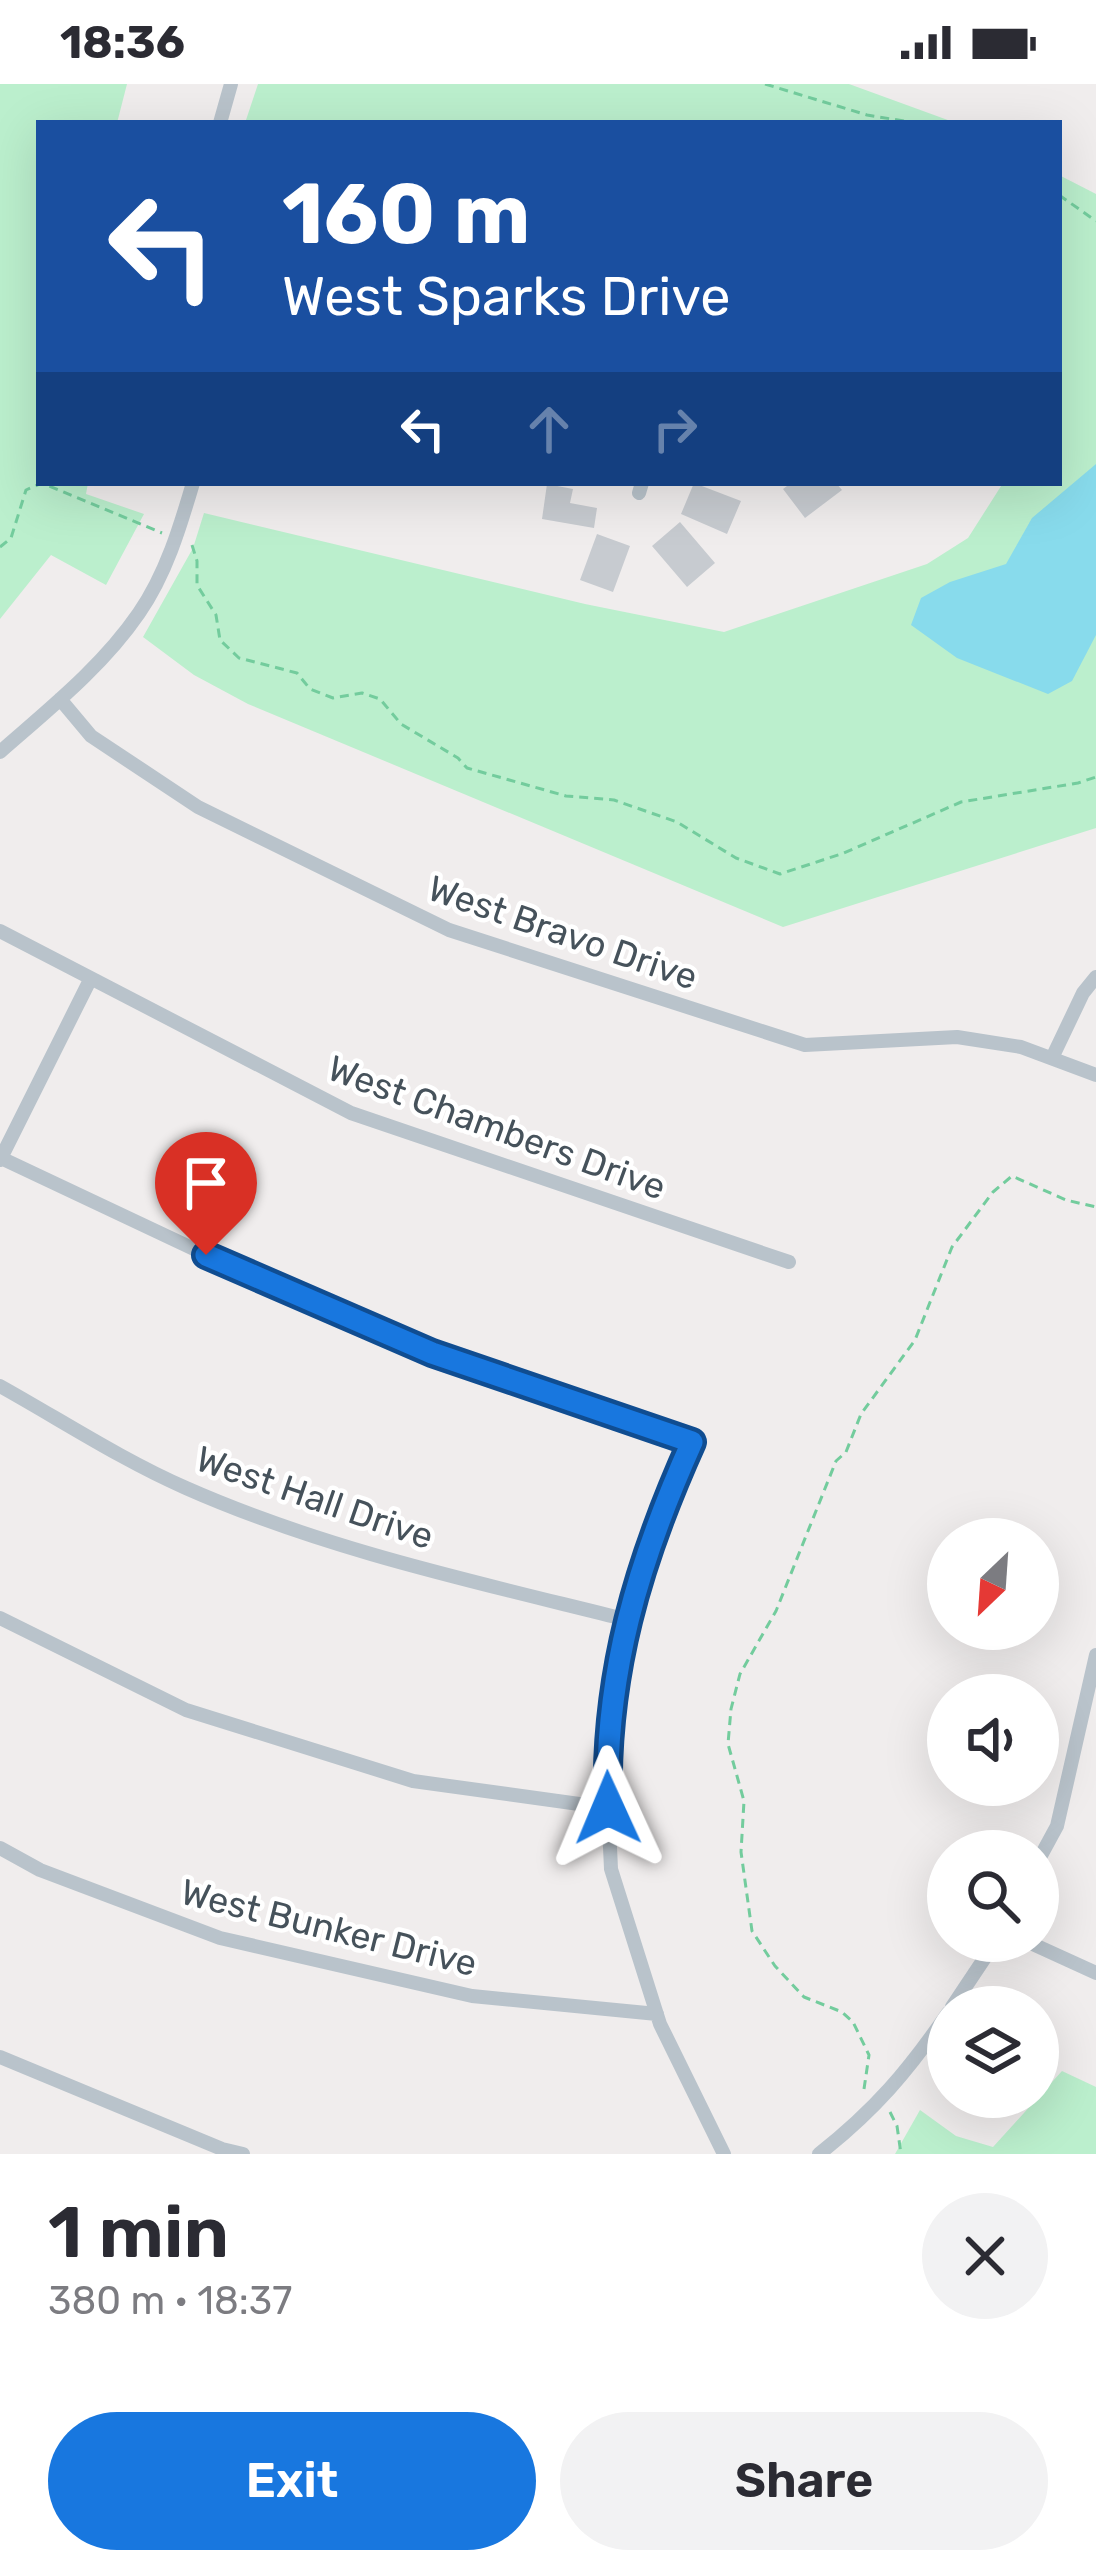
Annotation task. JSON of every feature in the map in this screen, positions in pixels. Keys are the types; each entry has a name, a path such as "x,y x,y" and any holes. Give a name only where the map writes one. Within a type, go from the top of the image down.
{"street":[{"path":"221,120 231,84"},
{"path":"0,752 112,650 141,610 177,537 193,486"},
{"name":"West Bravo Drive","path":"60,699 91,736 198,807 449,930 805,1046 956,1037 1021,1046 1096,1075"},
{"name":"West Chambers Drive","path":"0,932 351,1112 789,1262"},
{"path":"1052,1058 1096,976"},
{"path":"90,980 0,1159 247,1274 432,1353 692,1442 653,1528 628,1620 606,1759 608,1808 611,1869 657,2014 724,2154"},
{"name":"West Hall Drive","path":"0,1386 184,1487 282,1524 494,1587 628,1620"},
{"path":"0,1618 187,1710 413,1781 608,1808"},
{"path":"1055,1830 1096,1654"},
{"name":"West Bunker Drive","path":"0,1848 40,1870 220,1938 472,1996 657,2014"},
{"path":"1059,1956 1096,1973"},
{"path":"819,2154 869,2115 927,2043"},
{"path":"0,2057 243,2154"}],"path":[{"path":"765,84 898,120"},
{"path":"1062,197 1096,221"},
{"path":"0,547 11,538 26,490 37,486"},
{"path":"47,486 164,533"},
{"path":"188,542 197,561 196,585 215,615 220,640 239,658 297,673 310,689 333,698 362,693 380,699 401,724 467,768 566,796 614,800 676,821 736,858 780,874 844,853 961,802 1096,776"},
{"path":"869,2095 862,2086 869,2055 854,2022 804,1996 752,1931 741,1852 744,1801 728,1744 735,1691 740,1673 776,1611 836,1461 846,1452 861,1414 915,1340 952,1247 993,1192 1012,1176 1066,1200 1096,1207"},
{"path":"890,2112 901,2154"}],"green space":[{"path":"0,84 127,84 118,120 36,120 36,486 87,486 86,494 144,514 106,585 51,555 0,619"},
{"path":"258,84 849,84 948,120 246,120"},
{"path":"1062,177 1096,194 1096,828 783,927 248,704 194,675 143,637 193,548 204,513 585,604 724,632 927,564 968,538 1001,486 1062,486"},
{"path":"1062,2071 1096,2087 1096,2154 895,2154 920,2110 956,2136 993,2147 1019,2118 1059,2118"}],"water":[{"path":"1096,464 1096,635 1072,681 1048,694 957,658 911,625 921,598 950,582 1006,564 1032,518"}],"building":[{"path":"547,486 573,489 570,503 597,508 594,528 542,519"},
{"path":"693,486 741,501 727,534 681,514"},
{"path":"839,486 842,490 805,518 783,489"},
{"path":"680,522 715,563 687,587 652,546"},
{"path":"597,534 630,546 613,592 580,580"}],"route":[{"path":"206,1255 432,1353 692,1442 653,1528 628,1620 606,1759 608,1808"}]}
